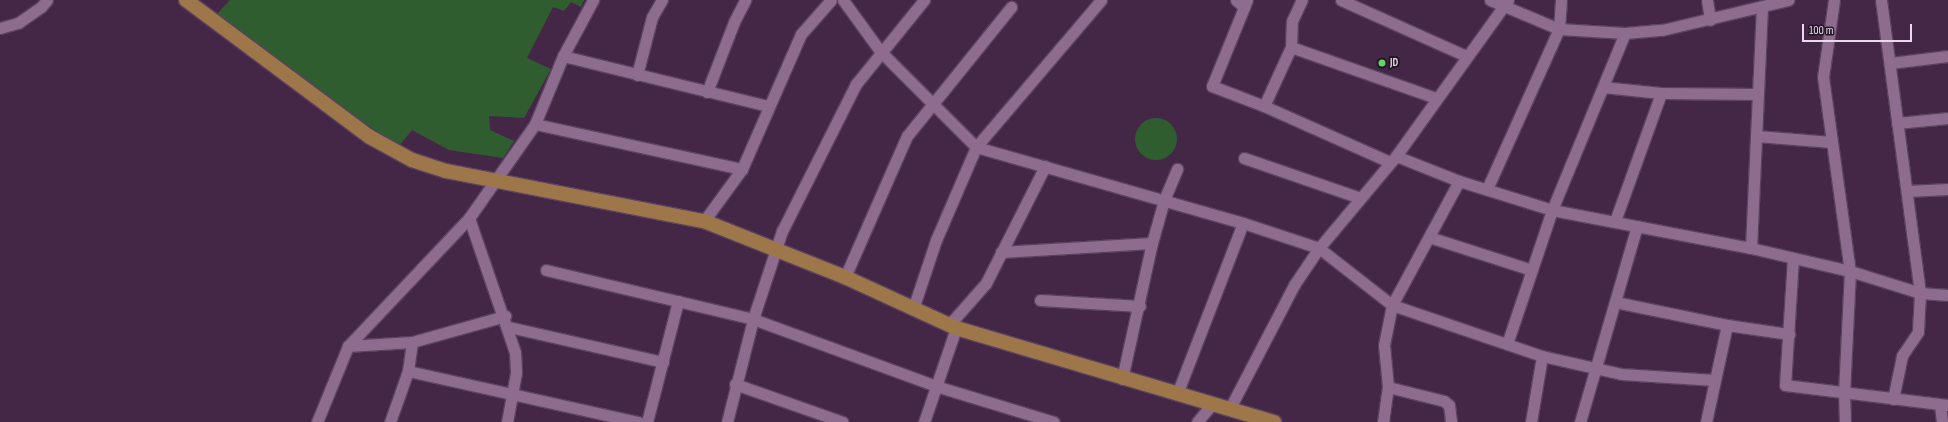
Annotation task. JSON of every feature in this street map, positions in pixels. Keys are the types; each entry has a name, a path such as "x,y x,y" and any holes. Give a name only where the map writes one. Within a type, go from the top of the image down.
{"main road":[{"path":"186,0 387,148 429,167 613,201 704,221 776,247 953,327 1274,422"}],"street":[{"path":"0,28 18,23 41,7 47,0"},
{"path":"317,422 348,346 469,218 535,124 563,56 593,0"},
{"path":"637,75 652,17 662,0"},
{"path":"707,92 734,22 746,0"},
{"path":"704,221 742,169 768,106 801,34 831,0"},
{"path":"843,0 880,51 933,102 976,147 1243,223 1319,248 1392,305 1542,356 1595,370 1640,376 1715,380"},
{"path":"727,422 753,319 776,247 856,84 880,51 924,0"},
{"path":"913,309 936,240 976,147 1101,0"},
{"path":"1264,106 1291,47 1292,21 1302,0"},
{"path":"1340,0 1466,56"},
{"path":"1490,0 1506,3 1559,29 1625,33 1662,30 1710,20 1781,1"},
{"path":"1487,189 1559,29 1561,0"},
{"path":"1707,0 1710,20"},
{"path":"1834,0 1823,77 1850,271 1844,393 1845,422"},
{"path":"1881,0 1920,293 1918,332 1902,356 1893,399"},
{"path":"1242,2 1212,86 1393,159 1552,210 1751,248 1850,271 1920,293 1948,295"},
{"path":"1230,408 1294,286 1319,248 1393,159 1466,56 1506,3"},
{"path":"845,277 908,136 933,102 1011,7"},
{"path":"1751,248 1762,7"},
{"path":"1507,344 1552,210 1625,33"},
{"path":"1291,47 1436,98"},
{"path":"563,56 768,106"},
{"path":"1890,63 1948,56"},
{"path":"1603,87 1661,93 1758,94"},
{"path":"1615,221 1661,93"},
{"path":"1897,123 1948,118"},
{"path":"535,124 742,169"},
{"path":"1756,136 1832,142"},
{"path":"1244,158 1360,198"},
{"path":"924,422 953,327 986,283 1045,166"},
{"path":"1122,378 1140,306 1152,243 1164,200 1177,169"},
{"path":"1383,422 1388,387 1384,345 1392,305 1459,181"},
{"path":"1907,191 1948,189"},
{"path":"469,218 505,316 517,362 513,394 507,422"},
{"path":"1176,394 1243,223"},
{"path":"1580,422 1638,226"},
{"path":"1429,237 1532,270"},
{"path":"1001,252 1152,243"},
{"path":"1793,258 1785,385 1944,405 1942,422"},
{"path":"546,270 753,319 936,386 1054,422"},
{"path":"1040,300 1140,306"},
{"path":"647,422 678,301"},
{"path":"1615,302 1727,325 1788,334"},
{"path":"348,346 412,342 505,316"},
{"path":"1706,422 1727,325"},
{"path":"509,328 663,362"},
{"path":"390,422 408,371 412,342"},
{"path":"1531,422 1542,356"},
{"path":"408,371 638,422"},
{"path":"736,384 843,422"},
{"path":"1388,387 1444,401 1449,405 1451,422"},
{"path":"1197,422 1212,404"}],"green space":[{"path":"230,0 584,0 581,7 571,2 564,11 553,7 527,58 551,69 524,118 489,116 490,130 514,141 503,158 449,150 412,130 399,146 363,122 353,119 289,73 217,14"},
{"path":"1152,118 1160,118 1171,124 1177,135 1177,143 1171,154 1160,160 1152,160 1141,154 1135,143 1135,135 1141,124"}],"place":[{"name":"JD","path":"1382,63"}]}
